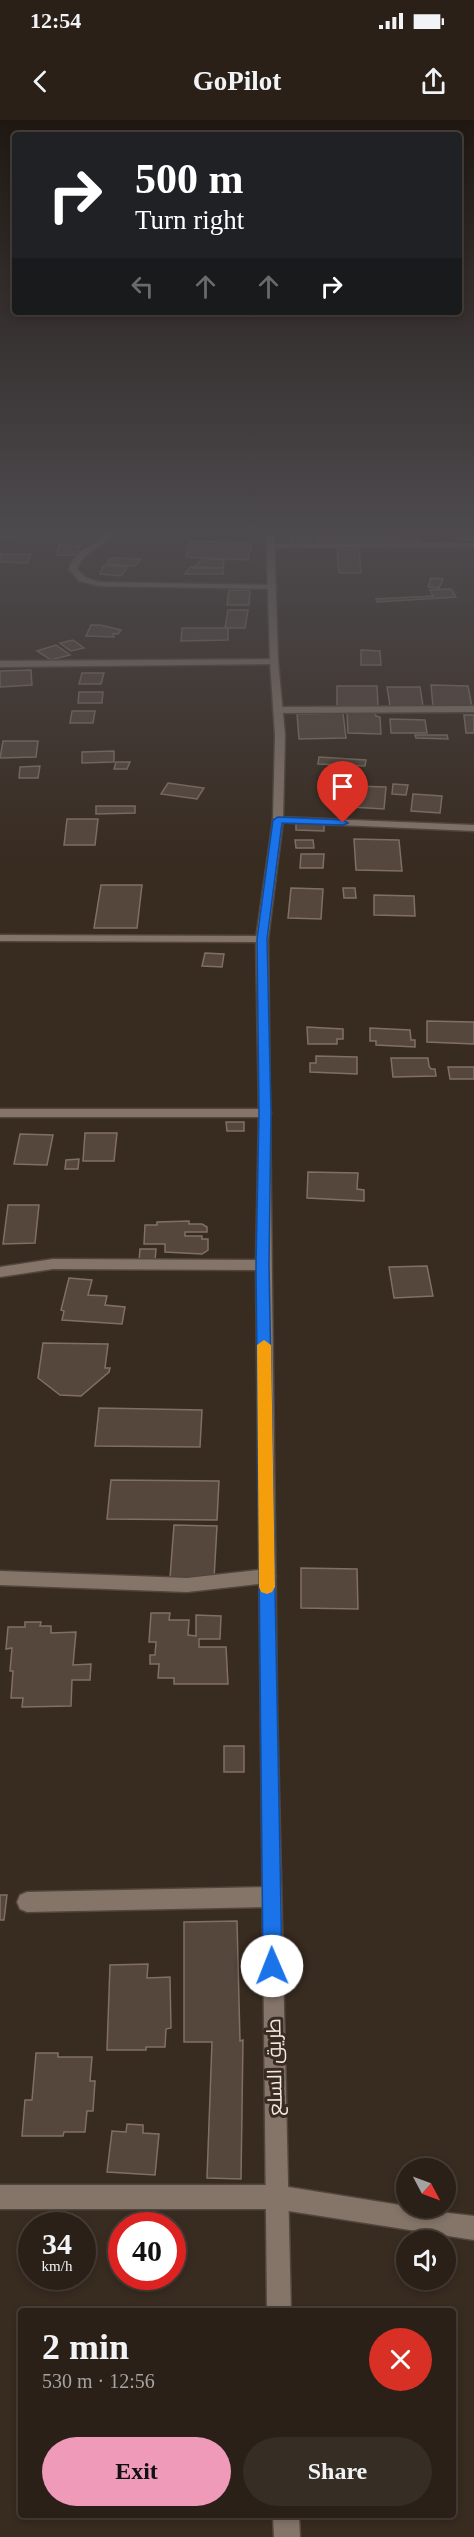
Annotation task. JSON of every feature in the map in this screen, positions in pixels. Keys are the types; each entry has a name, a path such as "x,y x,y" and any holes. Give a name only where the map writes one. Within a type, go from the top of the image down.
{"street":[{"name":"طريق السلع","path":"274,641 280,735 278,820 262,939 265,1113 263,1265 279,2308"},
{"path":"0,664 274,661"},
{"path":"278,710 474,709"},
{"path":"278,820 474,828"},
{"path":"0,939 262,939"},
{"path":"0,1113 265,1113"},
{"path":"0,1272 54,1264 263,1265"},
{"path":"0,1578 187,1586 267,1576"},
{"path":"27,1902 271,1897"},
{"path":"0,2197 276,2196 474,2228"},
{"path":"286,2518 287,2537"}],"building":[{"path":"74,641 84,648 71,651 60,643"},
{"path":"56,645 70,655 51,660 37,651"},
{"path":"361,650 380,651 381,665 361,665"},
{"path":"31,670 32,685 0,687 0,671"},
{"path":"82,673 104,673 101,684 79,684"},
{"path":"431,685 468,686 472,707 433,707"},
{"path":"337,686 377,686 378,707 337,706"},
{"path":"387,687 420,687 423,706 390,706"},
{"path":"79,692 103,692 102,703 78,703"},
{"path":"72,711 95,711 93,723 70,723"},
{"path":"343,713 346,738 299,739 297,714"},
{"path":"347,713 375,713 380,717 381,734 348,733"},
{"path":"464,715 474,715 474,733 466,733"},
{"path":"390,719 425,720 427,733 391,733"},
{"path":"415,735 447,735 448,739 416,738"},
{"path":"3,741 38,741 36,757 0,758"},
{"path":"114,751 114,762 82,763 82,752"},
{"path":"319,757 366,760 365,766 318,764"},
{"path":"116,762 130,762 127,769 114,769"},
{"path":"40,766 38,778 19,778 20,767"},
{"path":"168,783 204,788 197,799 161,794"},
{"path":"393,784 408,785 406,795 392,794"},
{"path":"354,786 386,787 384,809 351,807"},
{"path":"413,794 442,796 440,813 411,811"},
{"path":"96,806 135,806 135,813 96,814"},
{"path":"67,819 98,819 95,845 64,845"},
{"path":"296,822 324,823 324,831 296,830"},
{"path":"354,839 399,840 402,871 356,870"},
{"path":"295,840 313,840 314,848 296,848"},
{"path":"301,854 324,854 323,868 300,868"},
{"path":"101,885 142,885 137,928 94,928"},
{"path":"291,888 323,889 321,919 288,918"},
{"path":"343,888 355,888 356,898 344,898"},
{"path":"374,895 414,896 415,916 374,915"},
{"path":"205,953 224,954 222,967 202,966"},
{"path":"427,1021 474,1022 474,1044 427,1042"},
{"path":"307,1027 343,1029 343,1039 337,1039 337,1044 308,1044"},
{"path":"370,1028 410,1030 411,1040 415,1040 415,1047 376,1045 376,1041 370,1041"},
{"path":"316,1056 357,1057 357,1074 310,1072 310,1063 316,1063"},
{"path":"391,1058 428,1058 429,1066 435,1069 436,1076 393,1077"},
{"path":"448,1067 474,1067 474,1079 450,1079"},
{"path":"226,1122 244,1122 244,1131 227,1131"},
{"path":"85,1133 117,1133 114,1161 83,1161"},
{"path":"20,1134 53,1135 47,1165 14,1164"},
{"path":"79,1159 78,1169 65,1169 66,1160"},
{"path":"308,1172 358,1173 357,1189 364,1190 364,1201 307,1198"},
{"path":"8,1205 39,1205 35,1243 3,1244"},
{"path":"189,1221 189,1224 202,1224 207,1227 207,1232 185,1232 185,1236 202,1236 202,1239 208,1239 208,1250 202,1254 165,1252 165,1244 144,1244 145,1225 157,1225 157,1222"},
{"path":"140,1249 156,1249 155,1261 139,1261"},
{"path":"427,1266 433,1296 394,1298 389,1267"},
{"path":"69,1278 92,1280 88,1295 107,1296 105,1305 125,1307 122,1324 62,1320 64,1311 61,1310"},
{"path":"43,1343 108,1344 105,1368 110,1368 109,1372 81,1396 60,1395 38,1378"},
{"path":"99,1408 202,1410 200,1447 95,1446"},
{"path":"111,1480 219,1481 217,1520 107,1519"},
{"path":"174,1525 217,1526 214,1579 170,1578"},
{"path":"301,1568 357,1569 358,1609 301,1608"},
{"path":"151,1613 170,1613 169,1620 189,1620 188,1635 196,1636 196,1615 221,1616 220,1639 199,1639 199,1647 226,1647 228,1684 174,1684 174,1678 158,1678 159,1664 150,1664 150,1655 155,1655 156,1642 149,1642"},
{"path":"25,1622 41,1622 40,1626 51,1626 51,1633 76,1632 73,1665 91,1664 90,1680 72,1680 71,1706 22,1707 23,1698 11,1698 13,1671 10,1671 12,1648 6,1649 8,1627 25,1627"},
{"path":"224,1746 244,1746 244,1772 224,1772"},
{"path":"0,1895 7,1895 4,1920 0,1920"},
{"path":"237,1921 240,2041 243,2040 241,2179 207,2178 212,2042 184,2042 184,1922"},
{"path":"148,1964 147,1978 170,1977 171,2028 166,2029 165,2047 146,2047 146,2050 107,2050 110,1965"},
{"path":"36,2053 58,2053 58,2057 92,2057 90,2081 95,2081 93,2111 87,2111 85,2132 64,2132 63,2136 22,2136 25,2100 32,2100"},
{"path":"127,2124 143,2125 143,2133 159,2134 155,2175 107,2172 112,2131 126,2132"}],"slow traffic":[{"path":"264,1345 267,1587"}],"route":[{"path":"272,1966 263,1265 265,1113 262,939 278,820 343,823"}]}
